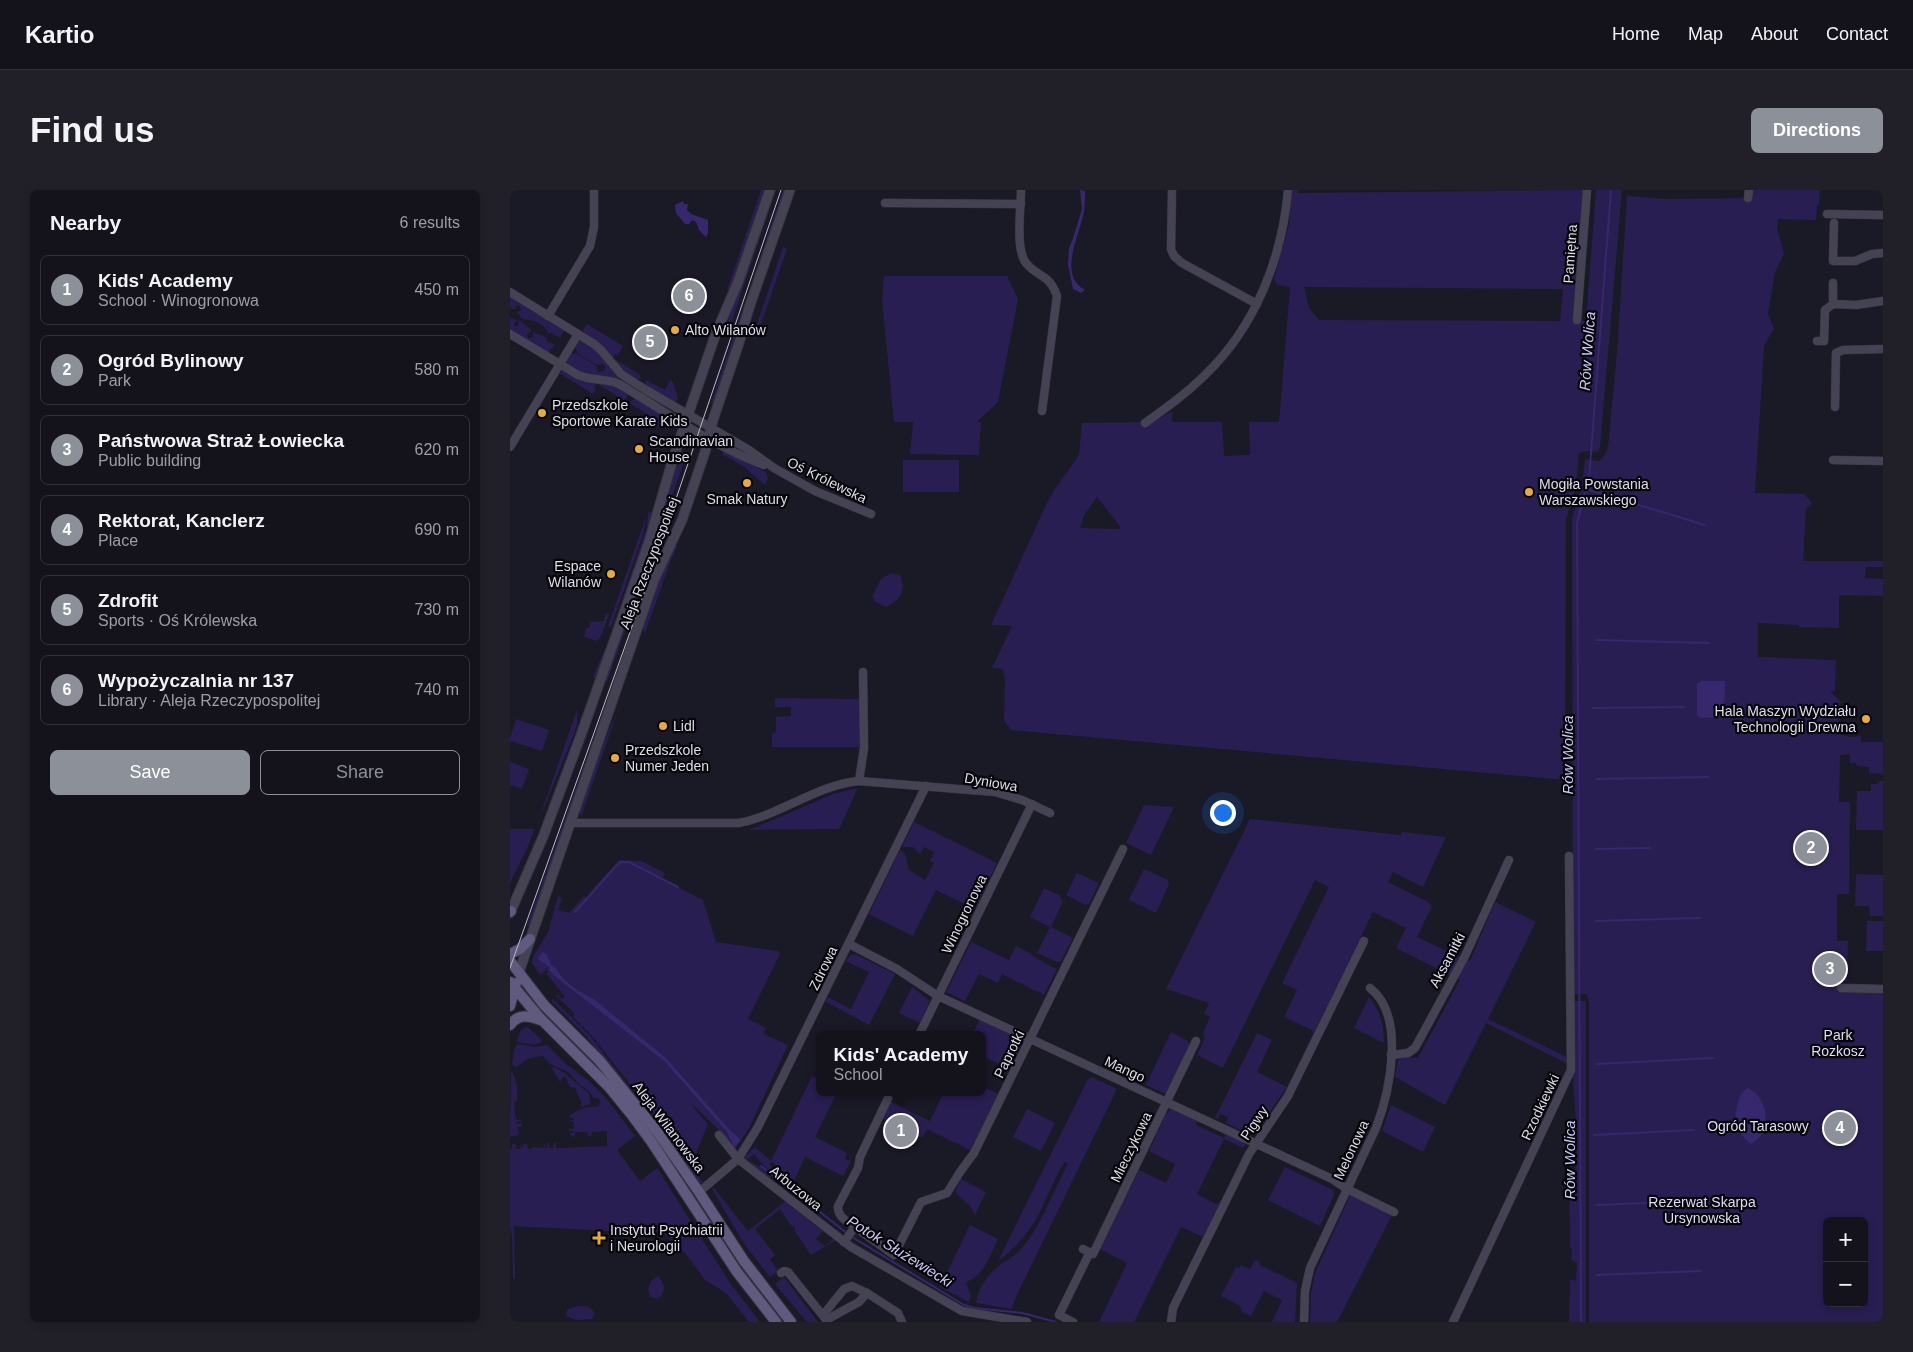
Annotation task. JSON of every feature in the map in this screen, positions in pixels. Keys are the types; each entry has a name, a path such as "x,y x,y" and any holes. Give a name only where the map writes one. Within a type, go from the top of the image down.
{"main road":[{"path":"510,954 520,949 530,939"},
{"name":"Aleja Wilanowska","path":"510,961 547,1008 599,1060 658,1133 700,1192 744,1260 791,1322"},
{"path":"510,1006 512,984 519,972"},
{"name":"Aleja Wilanowska","path":"512,984 544,1022 609,1087 651,1141 737,1272 776,1322"},
{"path":"510,1025 515,1019 524,1016 544,1022"}],"street":[{"path":"548,316 590,246 594,227 594,190"},
{"name":"Aleja Rzeczypospolitej","path":"510,912 545,832 608,662 651,536 686,420 718,327 738,282 770,190"},
{"name":"Aleja Rzeczypospolitej","path":"519,972 654,580 680,526 749,308 790,190"},
{"path":"1021,190 1021,252 1025,262 1035,272 1044,276 1053,284 1057,296 1042,411"},
{"path":"1172,190 1172,249 1174,256 1257,304"},
{"path":"1145,423 1173,403 1207,374 1236,338 1257,304 1272,269 1281,239 1288,190"},
{"name":"Pamiętna","path":"1578,320 1587,190"},
{"path":"885,203 1021,204"},
{"path":"1827,214 1883,215"},
{"path":"1834,223 1833,261 1855,261 1872,254 1883,253"},
{"path":"1833,283 1833,304"},
{"name":"Oś Królewska","path":"510,292 601,350 621,374 686,420"},
{"path":"1817,341 1824,341 1826,310 1833,304 1856,305 1883,302"},
{"name":"Oś Królewska","path":"510,334 583,378 616,382 710,433 749,450 774,468 815,491 871,514"},
{"path":"510,447 578,334"},
{"path":"1836,407 1836,353 1843,350 1883,349"},
{"path":"1833,460 1883,461"},
{"path":"859,781 864,748 863,672"},
{"name":"Dyniowa","path":"570,823 739,823 762,817 837,785 859,781 995,792 1032,804 1050,813"},
{"name":"Zdrowa","path":"700,1192 738,1159 758,1127 926,786"},
{"name":"Winogronowa","path":"921,1031 1032,804"},
{"name":"Paprotki","path":"853,1230 894,1255 921,1202 944,1195 950,1191 960,1172 974,1153 1123,849"},
{"name":"Rzodkiewki","path":"1453,1322 1571,1070 1569,856"},
{"name":"Aksamitki","path":"1391,1055 1408,1053 1415,1048 1466,954 1509,860"},
{"name":"Pigwy","path":"1171,1322 1173,1308 1255,1143 1288,1096 1364,941"},
{"name":"Mango","path":"848,944 897,969 938,996 1332,1179 1347,1189 1394,1212"},
{"name":"Melonowa","path":"1304,1322 1305,1291 1310,1268 1382,1113 1391,1055 1391,1033 1388,1015 1380,998 1370,988"},
{"path":"1841,988 1883,989"},
{"name":"Mieczykowa","path":"1083,1248 1093,1254 1196,1041"},
{"path":"845,1241 853,1230 838,1210 858,1168 860,1157 889,1096"},
{"name":"Arbuzowa","path":"720,1135 738,1159 845,1241 962,1312 1027,1322"},
{"path":"1073,1322 1059,1315 1088,1256"},
{"path":"781,1274 784,1271 788,1272 826,1319"},
{"path":"826,1319 846,1287 852,1286 867,1293 898,1313 902,1322"},
{"path":"826,1319 859,1302 867,1293"}],"green space":[{"path":"761,190 765,190 733,284 727,290"},
{"path":"774,190 776,190 729,330 725,328"},
{"path":"783,190 785,190 749,294 714,405 711,403"},
{"path":"1292,190 1298,190 1298,193 1583,190 1574,320 1586,321 1596,190 1622,190 1600,447 1598,452 1588,451 1579,453 1576,486 1566,520 1565,780 1011,730 1004,720 1005,680 1003,669 992,668 1012,626 991,625 1046,505 1054,490 1079,455 1082,423 1142,422 1144,428 1172,411 1172,422 1222,422 1224,456 1250,455 1249,422 1279,422 1290,287 1277,285 1274,279 1289,224","holes":["1304,287 1563,289 1560,321 1319,320 1309,308","1097,497 1119,525 1121,529 1080,528 1084,515"]},
{"path":"1752,190 1820,190 1816,220 1778,219 1777,228 1784,254 1775,272 1768,314 1774,329 1764,346 1755,493 1804,494 1812,503 1806,509 1803,561 1883,561 1883,567 1866,567 1865,578 1883,579 1883,596 1839,595 1839,628 1758,623 1758,657 1836,660 1835,691 1830,691 1841,702 1838,712 1839,730 1835,731 1835,733 1850,737 1861,736 1861,742 1883,742 1883,775 1869,773 1869,767 1850,763 1850,754 1840,755 1839,802 1850,802 1849,894 1837,894 1837,941 1848,941 1847,981 1838,981 1837,992 1883,993 1883,1322 1589,1322 1589,1003 1587,994 1573,994 1572,517 1582,485 1585,459 1599,461 1608,448 1617,352 1627,196 1666,199 1745,198"},
{"path":"783,247 787,249 755,341 757,324"},
{"path":"884,276 1007,276 1018,299 998,402 977,422 981,422 979,455 910,454 913,422 894,422 882,300"},
{"path":"510,296 565,329 560,338 552,333 548,333 537,322 522,319 517,312 521,310 520,306 516,306 515,310 510,307"},
{"path":"510,318 517,320 514,324 515,327 519,325 518,320 532,331 527,334 528,338 533,338 533,332 546,337 547,341 555,345 549,351 549,354 510,330"},
{"path":"587,324 623,346 618,355 615,354 613,358 601,344 584,333 583,330"},
{"path":"582,340 600,353 619,378 670,411 619,379 591,376 567,365 566,360 571,353 577,354 597,366 598,372 605,370 603,364 597,365 577,353 577,350 574,348 577,342"},
{"path":"613,358 639,374 641,378 636,380"},
{"path":"564,371 581,381 614,385 627,393 627,397 624,400 597,384 594,387 596,390 593,394 559,373"},
{"path":"646,380 665,390 670,380 673,382 678,398 675,403 646,386"},
{"path":"636,398 667,417 662,424 654,428 643,425 649,415 631,404 631,401"},
{"path":"724,450 766,472 768,478 765,485 743,466 722,454"},
{"path":"680,451 687,453 607,682 605,681 655,539"},
{"path":"903,460 959,460 959,492 903,492"},
{"path":"652,511 649,531 597,679 593,677 608,642 642,542 647,527 648,513"},
{"path":"646,517 643,535 611,627 608,626"},
{"path":"678,545 645,633 643,627 659,580 674,547"},
{"path":"891,573 900,575 903,585 898,598 886,607 874,601 873,595 881,579"},
{"path":"606,613 609,614 602,634 597,641 584,637 586,628 590,627 590,622 604,621"},
{"path":"611,688 613,688 530,927 527,925"},
{"path":"775,698 860,699 859,747 772,747 772,734 776,732 776,717 791,716 791,707 775,707"},
{"path":"619,707 581,817 579,809 593,769"},
{"path":"577,710 577,724 574,734 537,825"},
{"path":"516,719 549,730 542,751 511,741 510,745 510,737"},
{"path":"510,762 529,769 522,789 510,785"},
{"path":"1883,781 1883,830 1856,830 1857,791 1871,791 1871,784 1877,784"},
{"path":"858,788 839,829 749,830 833,794"},
{"path":"1144,805 1174,807 1151,855 1126,843"},
{"path":"1250,819 1401,835 1402,832 1446,837 1423,887 1393,872 1388,882 1428,902 1432,906 1417,937 1459,957 1450,975 1396,948 1406,928 1373,912 1313,1034 1312,1030 1284,1017 1297,990 1282,983 1329,887 1315,880 1223,1068 1197,1055 1205,1038 1203,1033 1210,1017 1204,1014 1209,1003 1166,989"},
{"path":"914,822 997,863 975,909 936,890 913,936 869,914 900,850 905,854 909,870 925,880 934,863 930,861 934,852 924,847 920,854 913,847 902,847"},
{"path":"510,829 534,830 510,883"},
{"path":"619,860 641,861 665,873 662,879 703,900 716,942 778,951 780,954 748,1019 766,1028 764,1034 788,1045 749,1128 741,1140 735,1149 719,1130 692,1104 708,1124 692,1163 592,1036 573,1017 574,1013 555,995 562,999 565,997 546,973 549,973 545,968 545,971 540,975 532,963 534,955 548,932 558,896 562,898 558,910 569,913","holes":["543,952 547,954 552,966 554,965 566,981 594,999 666,1058 741,1140 734,1146 727,1132 664,1061 557,978 550,968 539,960"]},
{"path":"1144,869 1168,880 1169,884 1156,913 1129,900"},
{"path":"1077,873 1099,883 1089,904 1085,905 1066,895"},
{"path":"1856,874 1883,875 1883,916 1870,916 1869,906 1855,906"},
{"path":"1044,888 1059,895 1063,901 1051,927 1073,938 1061,961 1057,962 1037,953 1050,927 1030,917"},
{"path":"1495,902 1536,922 1488,1019 1569,1058 1568,1064 1486,1023 1445,1105 1395,1077 1398,1060 1403,1057 1418,1058 1460,980 1456,978 1466,959 1470,961"},
{"path":"1867,921 1883,921 1883,951 1866,951"},
{"path":"971,942 1009,960 1016,946 1056,969 1044,995 1002,974 998,983 979,974 965,1001 946,992"},
{"path":"855,954 895,974 869,1025 826,1002 828,997 851,1009 869,972 846,961 849,956"},
{"path":"912,987 930,1001 920,1023 899,1013"},
{"path":"1369,997 1381,1018 1384,1043 1354,1028"},
{"path":"552,998 591,1037 703,1183 700,1183 695,1178 658,1127 585,1035 552,1002"},
{"path":"1574,1001 1586,1001 1586,1322 1569,1322 1570,1279 1576,1281 1577,1263 1571,1260 1569,1171 1575,1174 1577,1141 1573,1077 1575,1069"},
{"path":"981,1017 1005,1032 1022,1037 1024,1041 1009,1069 986,1058 986,1031 974,1031"},
{"path":"525,1027 529,1028 542,1040 541,1043 533,1045 517,1042 520,1031"},
{"path":"1171,1032 1188,1041 1191,1047 1166,1094 1146,1085"},
{"path":"1257,1033 1272,1040 1257,1072 1287,1087 1255,1133 1250,1134 1226,1123 1228,1117 1220,1114 1218,1119 1215,1118"},
{"path":"517,1044 535,1047 547,1045 606,1098 635,1136 617,1150 640,1181 657,1168 730,1283 760,1322 749,1322 726,1293 705,1280 685,1253 665,1234 514,1226 515,1279 513,1279 510,1227 510,1149 512,1149 512,1144 516,1144 516,1149 520,1149 521,1144 522,1148 523,1144 527,1144 528,1149 533,1148 533,1143 534,1147 543,1148 545,1143 545,1148 547,1148 547,1143 549,1143 549,1148 553,1148 554,1143 556,1143 556,1148 607,1146 607,1131 592,1132 591,1136 588,1137 588,1132 575,1132 575,1137 571,1136 570,1133 574,1133 574,1131 569,1131 569,1129 574,1129 574,1122 569,1120 574,1120 574,1118 568,1117 582,1109 597,1107 600,1104 600,1100 593,1098 590,1092 580,1085 568,1072 550,1064 543,1056 530,1058 516,1067 512,1065 514,1049"},
{"path":"551,1066 562,1071 589,1093 591,1104 581,1107 576,1088 570,1087 566,1077 563,1077 560,1082"},
{"path":"511,1070 515,1077 517,1089 517,1101 514,1102 515,1116 517,1120 521,1119 521,1121 516,1122 517,1124 522,1123 522,1126 518,1127 519,1135 510,1137"},
{"path":"812,1076 816,1078 816,1096 835,1096 815,1137 847,1153 845,1159 851,1161 843,1176 805,1157 794,1181 771,1161"},
{"path":"1092,1077 1117,1089 1015,1299 1012,1309 976,1303 981,1287 988,1277 1002,1263 1019,1251 1034,1231 1046,1209 1068,1164 1065,1162 1031,1227 1016,1246 998,1261 1088,1079"},
{"path":"986,1088 998,1094 970,1150 927,1129 922,1138 883,1119 891,1102 930,1121 942,1096 986,1096"},
{"path":"1391,1105 1435,1127 1423,1152 1382,1131"},
{"path":"1027,1109 1055,1123 1041,1151 1013,1137"},
{"path":"1171,1109 1197,1119 1196,1125 1224,1138 1226,1133 1246,1142 1244,1148 1224,1139 1197,1194 1216,1204 1220,1202 1203,1237 1181,1227 1134,1322 1099,1322 1127,1263 1100,1249 1139,1170 1166,1183 1175,1164 1149,1151 1166,1114"},
{"path":"645,1125 666,1151 786,1322 781,1322 733,1259"},
{"path":"755,1147 771,1161 770,1165 776,1172 773,1174 754,1154 747,1160 762,1168 771,1177 770,1179 744,1158"},
{"path":"1285,1167 1333,1190 1334,1195 1320,1226 1268,1200"},
{"path":"961,1179 986,1192 975,1215 970,1206 955,1192"},
{"path":"714,1188 748,1231 787,1200 791,1203 790,1205 817,1227 824,1230 816,1239 825,1246 834,1238 836,1240 811,1255 794,1230 794,1226 792,1227 780,1209 755,1229 775,1255 770,1259 778,1271 770,1277 744,1244 712,1189"},
{"path":"1354,1195 1392,1215 1337,1322 1310,1322 1311,1293 1315,1273 1350,1196"},
{"path":"970,1225 998,1239 982,1270 966,1282 971,1296 969,1302 940,1287"},
{"path":"1255,1260 1260,1265 1297,1283 1295,1322 1272,1322 1282,1300 1264,1291 1251,1316 1242,1312 1240,1306 1221,1296 1236,1267 1239,1268 1241,1265 1250,1269"},
{"path":"658,1276 664,1289 662,1295 656,1299 650,1296 648,1289 651,1281"},
{"path":"784,1277 818,1322 807,1322 775,1284"},
{"path":"577,1306 586,1306 592,1309 594,1315 592,1319 576,1320 566,1316 567,1310"}],"shaded area":[{"path":"1080,190 1085,191 1084,209 1071,264 1072,274 1076,282 1084,289 1081,293 1073,289 1068,265 1069,248 1082,209"},
{"path":"683,201 684,204 688,204 687,210 691,214 708,220 708,233 706,237 699,230 696,222 692,220 689,224 685,224 676,213 675,205"},
{"path":"1701,681 1725,681 1724,717 1701,718 1697,715 1697,684"},
{"path":"543,952 547,954 552,966 554,965 566,981 594,999 666,1058 741,1140 734,1147 727,1132 664,1061 557,978 549,970 550,968 539,960 538,957"},
{"path":"1748,1088 1760,1099 1766,1116 1763,1132 1751,1144 1740,1133 1736,1125 1736,1110 1739,1099"}],"waterway":[{"name":"Rów Wolica","path":"1581,1322 1577,523 1589,479 1611,190"},
{"path":"1586,489 1705,525"},
{"path":"1596,640 1709,643"},
{"path":"1593,708 1684,707"},
{"path":"1597,779 1708,777"},
{"path":"1596,849 1650,848"},
{"path":"575,912 621,862 629,862 678,887"},
{"path":"1596,921 1700,918"},
{"path":"1596,1064 1713,1058"},
{"path":"1594,1135 1694,1130"},
{"name":"Potok Służewiecki","path":"761,1166 848,1234"},
{"path":"1597,1205 1720,1200"},
{"name":"Potok Służewiecki","path":"852,1237 964,1305 974,1308 1022,1313 1056,1322"},
{"path":"1597,1275 1701,1271"}],"tram line":[{"path":"510,968 644,593 781,190"}],"place":[{"name":"Wypożyczalnia nr 137","path":"689,296"},
{"name":"Alto Wilanów","path":"675,330"},
{"name":"Zdrofit","path":"650,342"},
{"name":"Przedszkole Sportowe Karate Kids","path":"542,413"},
{"name":"Scandinavian House","path":"639,449"},
{"name":"Smak Natury","path":"747,483"},
{"name":"Mogiła Powstania Warszawskiego","path":"1529,492"},
{"name":"Espace Wilanów","path":"611,574"},
{"name":"Hala Maszyn Wydziału Technologii Drewna","path":"1866,719"},
{"name":"Lidl","path":"663,726"},
{"name":"Przedszkole Numer Jeden","path":"615,758"},
{"name":"Ogród Bylinowy","path":"1811,848"},
{"name":"Państwowa Straż Łowiecka","path":"1830,969"},
{"name":"Rektorat, Kanclerz","path":"1840,1128"},
{"name":"Kids' Academy","path":"901,1131"},
{"name":"Instytut Psychiatrii i Neurologii","path":"599,1238"}],"park label":[{"name":"Park Rozkosz","path":"1838,1044"},
{"name":"Ogród Tarasowy","path":"1758,1126"},
{"name":"Rezerwat Skarpa Ursynowska","path":"1702,1210"}]}
